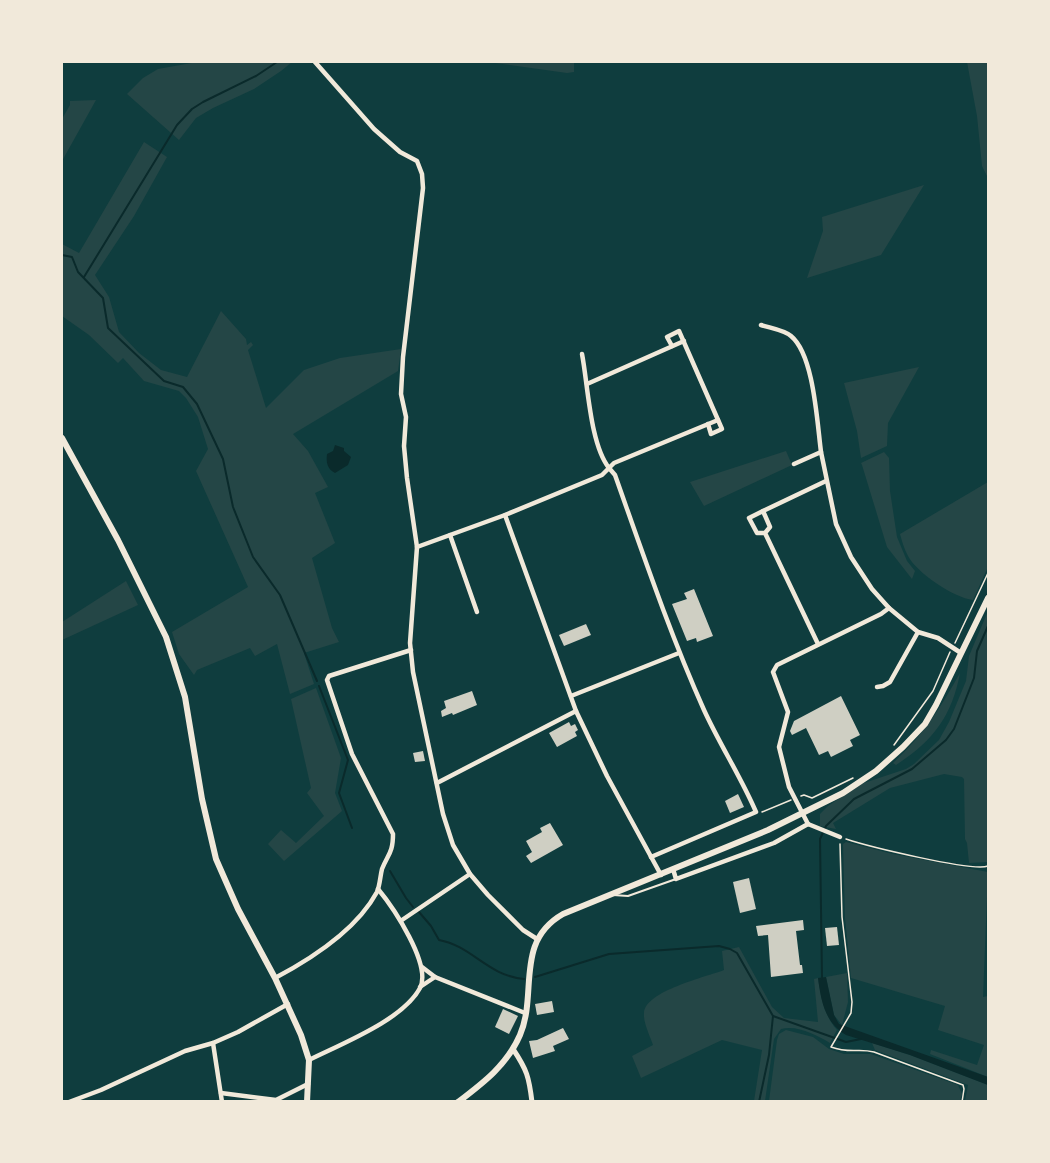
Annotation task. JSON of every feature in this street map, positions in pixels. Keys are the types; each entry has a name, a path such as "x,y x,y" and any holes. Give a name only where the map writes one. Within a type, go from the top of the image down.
{"main road":[{"path":"62,438 137,576 166,637 185,697 216,859 224,880 288,1004 305,1046 309,1060 307,1101"},
{"path":"458,1101 502,1065 521,1034 529,974 537,939 550,921 562,914 733,846 802,813 876,771 904,747 925,724 988,598"}],"street":[{"path":"315,62 374,129 400,152 417,161 422,174 423,188 403,357 401,394 406,417 404,446 407,478 417,547 411,650 413,672 443,814 453,845 470,874 507,916 537,939"},
{"path":"761,325 790,334 803,350 812,386 826,481 836,524 851,557 872,589 890,608 918,632 938,638 961,653"},
{"path":"672,346 667,336 679,331 722,429 711,434 708,424"},
{"path":"587,384 684,341"},
{"path":"582,354 597,444 604,462 615,475 679,653 722,748 756,812 651,856"},
{"path":"417,547 505,515 602,475 614,463 718,420"},
{"path":"794,464 821,452"},
{"path":"764,511 770,528 765,533 757,533 749,518 826,481"},
{"path":"505,515 576,711 607,776 661,874"},
{"path":"765,533 818,644"},
{"path":"450,536 477,612"},
{"path":"840,837 808,825 789,787 779,747 779,741 788,720 788,712 772,672 777,665 890,608"},
{"path":"877,687 890,682 918,632"},
{"path":"275,978 298,966 337,937 371,902 378,889 382,869 391,855 393,834 352,754 327,680 329,676 411,650"},
{"path":"571,696 679,653"},
{"path":"436,783 576,711"},
{"path":"673,869 676,879 774,843 808,825"},
{"path":"402,920 470,874"},
{"path":"378,889 402,920 422,967 420,987"},
{"path":"422,967 435,977 525,1013"},
{"path":"309,1060 387,1020 403,1008 420,987 435,977"},
{"path":"69,1101 101,1090 185,1052 238,1032 288,1004"},
{"path":"213,1043 222,1101"},
{"path":"513,1049 527,1072 532,1101"},
{"path":"222,1093 276,1100 308,1084"}],"lane":[{"path":"610,895 628,896 676,879"}],"path":[{"path":"891,750 933,691 988,573"},
{"path":"759,813 804,795 812,798 856,776"},
{"path":"962,1101 963,1085 874,1052 867,1050 844,1052 831,1047 851,1013 852,1002 842,917 840,837 893,852 984,868 988,866"}],"shaded area":[{"path":"197,62 292,62 254,89 196,118 179,140 127,94 143,78 158,69"},
{"path":"488,62 574,62 574,72 567,73"},
{"path":"967,62 988,62 988,178 982,166 977,116"},
{"path":"96,100 62,161 62,119 70,101"},
{"path":"144,142 167,157 134,216 95,275 109,297 119,332 139,353 161,370 187,377 221,311 246,339 247,345 251,342 253,345 248,350 266,408 304,370 340,358 401,349 398,371 293,434 308,451 328,487 315,493 335,543 312,558 332,628 339,642 304,653 314,684 290,694 277,644 255,656 250,648 197,670 194,675 179,654 172,632 248,587 196,471 208,449 198,417 179,391 144,381 123,358 118,363 89,335 62,316 62,244 79,253"},
{"path":"924,185 881,255 807,278 823,231 822,217"},
{"path":"919,367 888,423 887,446 861,458 857,431 844,383"},
{"path":"335,445 344,448 344,451 351,457 348,465 335,473 329,467 327,454 333,451"},
{"path":"786,451 792,465 704,506 690,482"},
{"path":"884,452 889,458 890,491 897,537 907,561 915,571 912,579 887,547 861,463"},
{"path":"988,482 988,567 973,600 956,595 919,569 908,556 900,534"},
{"path":"126,581 138,605 62,640 62,622"},
{"path":"988,611 988,862 969,863 965,839 964,779 962,777 944,774 890,788 833,823 836,829 820,826 820,814 828,806 861,784 906,769 939,740 966,681 969,656"},
{"path":"960,673 952,702 939,726 909,756 896,765 893,763 931,721"},
{"path":"316,688 341,758 335,793 342,811 284,861 268,844 281,830 296,843 324,816 307,793 311,788 291,699"},
{"path":"846,842 893,854 988,872 983,997 988,996 988,1077 930,1054 931,1050 977,1065 984,1045 938,1030 945,1006 851,978 845,918 843,844"},
{"path":"739,947 772,1007 784,1018 818,1022 814,979 818,978 826,1012 837,1030 830,1043 794,1028 781,1029 774,1039 765,1101 754,1101 762,1050 722,1040 641,1078 632,1056 653,1045 645,1021 644,1013 647,1005 654,998 678,986 724,970 722,951"},
{"path":"847,973 848,1002 842,1025 834,1015 826,977"},
{"path":"826,977 834,1015 839,1024 988,1077 988,1085 910,1055 846,1035 833,1024 825,1011 818,978"},
{"path":"786,1030 813,1037 829,1049 844,1054 871,1054 958,1085 962,1094 960,1101 769,1101 777,1040 779,1034"},
{"path":"872,1043 988,1085 988,1101 965,1101 968,1085 875,1050"}],"building":[{"path":"694,589 713,636 697,642 696,638 687,641 672,604 687,599 684,593"},
{"path":"586,624 591,635 564,646 559,635"},
{"path":"472,691 477,705 442,717 441,711 446,708 444,701"},
{"path":"841,696 860,735 850,740 853,746 831,757 828,751 819,755 806,728 792,735 790,731 794,721"},
{"path":"569,722 571,726 575,724 578,730 575,732 577,736 557,747 549,733"},
{"path":"423,751 425,761 415,762 413,753"},
{"path":"738,794 744,807 730,813 725,801"},
{"path":"550,823 563,845 531,863 526,856 532,852 526,841 542,832 540,828"},
{"path":"749,878 756,909 740,913 733,882"},
{"path":"803,920 804,930 796,931 803,973 771,977 768,935 758,936 756,926"},
{"path":"837,927 839,945 827,946 825,928"},
{"path":"552,1001 554,1012 537,1015 535,1004"},
{"path":"503,1009 518,1016 509,1034 495,1027"},
{"path":"563,1028 569,1039 553,1046 555,1051 533,1058 529,1041 537,1040"}],"waterway":[{"path":"84,277 177,125 192,109 203,102 256,76 277,62"},
{"path":"62,255 72,257 78,272 103,298 108,328 164,381 183,387 197,404 223,459 233,507 253,557 280,595 317,681"},
{"path":"822,979 820,839 826,826 854,799 912,769 946,740 954,729 974,678 977,651 988,626"},
{"path":"319,686 348,760 339,793 352,828"},
{"path":"390,871 413,907"},
{"path":"419,912 439,940 461,948 500,972 524,979"},
{"path":"535,977 609,954 719,946 730,949 737,953 773,1016 769,1055 759,1102"},
{"path":"773,1016 846,1042 861,1039"}]}
